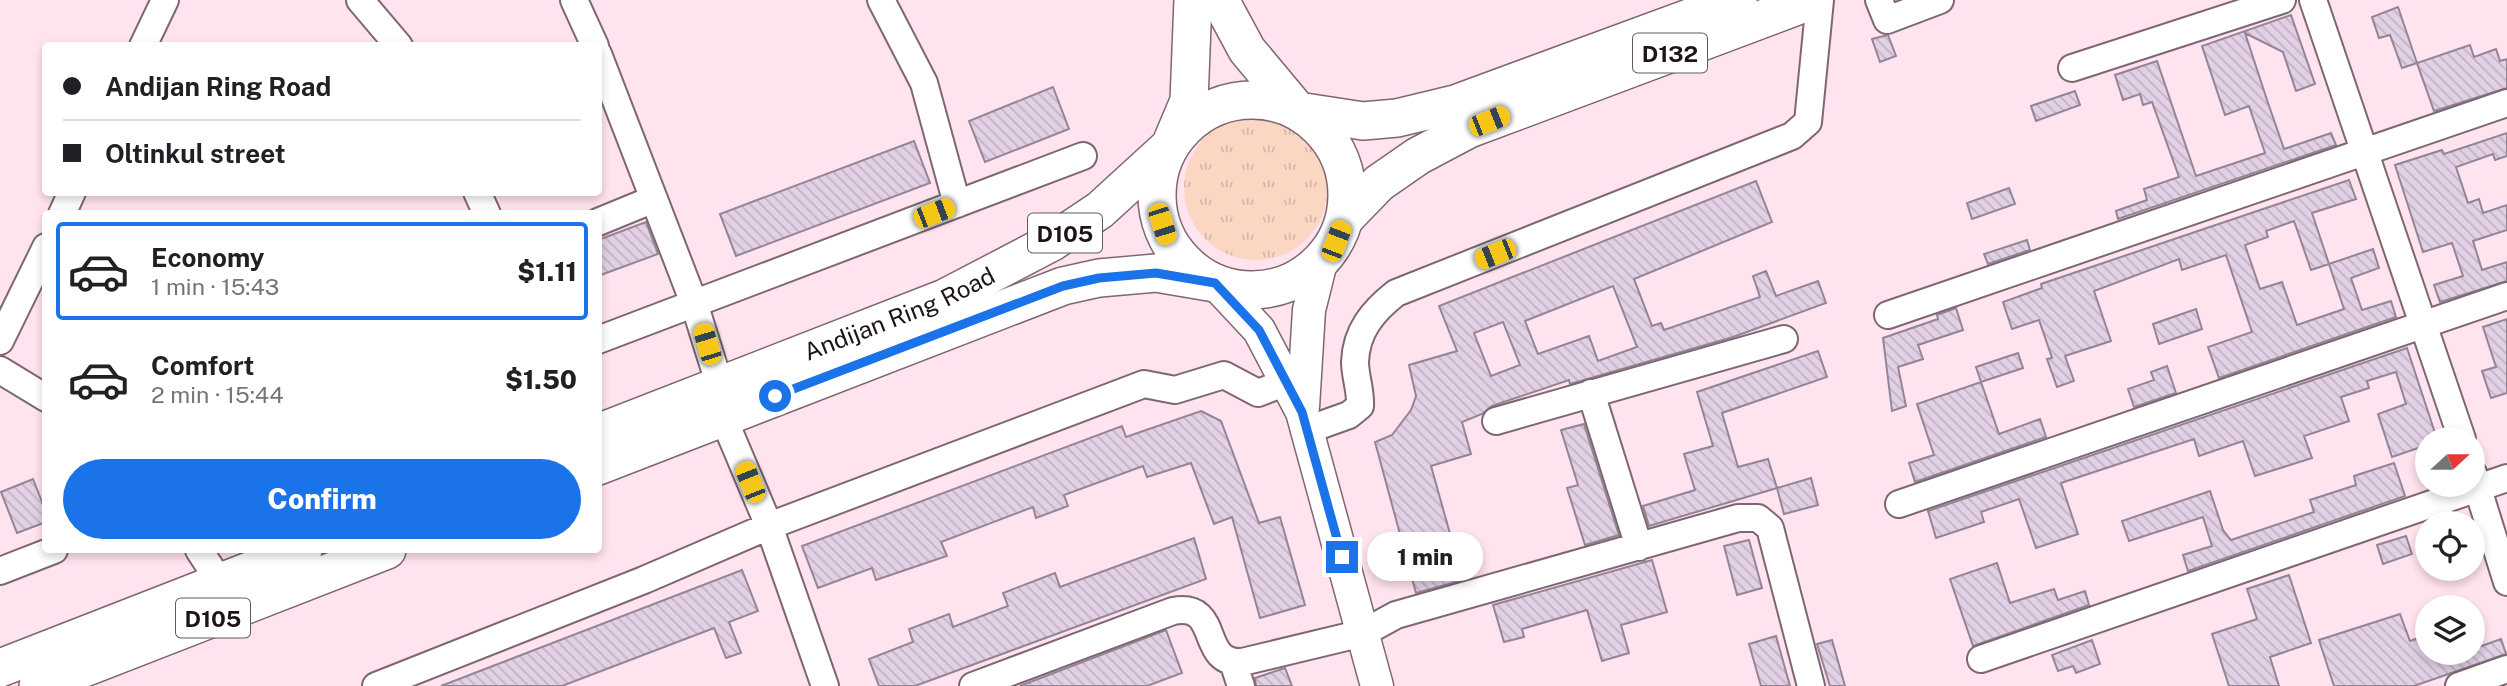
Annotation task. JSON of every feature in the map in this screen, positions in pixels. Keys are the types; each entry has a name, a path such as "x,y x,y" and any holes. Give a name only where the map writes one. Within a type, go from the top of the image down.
{"highway":[{"name":"D105","path":"1193,0 1189,101 1158,176 1157,209 1167,240 1188,265 1215,283 1242,290 1271,289 1298,279 1321,262 1336,241 1345,218 1347,187 1339,156 1322,130 1298,111 1248,50 1220,0"},
{"name":"D132","path":"1298,111 1363,121 1397,118 1443,107 1518,83 1738,0"},
{"name":"D132","path":"1345,218 1379,183 1418,156 1469,129 1813,0"},
{"name":"D105","path":"1170,146 1188,123 1213,107 1232,102 1270,101 1298,111"},
{"name":"Andijan Ring Road","path":"602,464 721,401 945,298 1052,242 1100,210 1170,146"},
{"name":"Andijan Ring Road","path":"602,432 721,401 1063,286 1099,278 1156,273 1215,283"},
{"name":"D105","path":"0,668 295,553"},
{"name":"D105","path":"38,686 379,553"}],"main road":[{"path":"1321,262 1296,378 1305,421 1377,686"},
{"path":"1215,283 1259,330 1296,378"}],"street":[{"path":"145,42 165,0"},
{"path":"360,0 396,42"},
{"path":"574,0 593,42"},
{"path":"881,0 924,83 957,204"},
{"path":"1305,421 1349,415 1360,406 1355,362 1361,331 1376,309 1396,293 1792,136 1808,122 1820,0"},
{"path":"1879,0 1887,20 1940,0"},
{"path":"2072,68 2282,0"},
{"path":"2313,0 2458,427"},
{"path":"602,64 694,303 721,401 769,526 825,686"},
{"path":"1888,315 2507,103"},
{"path":"602,338 1083,156"},
{"path":"602,220 654,199"},
{"path":"0,341 42,255"},
{"path":"1899,504 2507,296"},
{"path":"1496,421 1784,339"},
{"path":"0,370 42,396"},
{"path":"376,686 643,580 769,526 1144,384 1175,390 1224,375 1258,393 1296,378"},
{"path":"1591,394 1639,547"},
{"path":"2485,479 2507,478"},
{"path":"1980,659 2428,497"},
{"path":"2480,497 2507,582"},
{"path":"973,686 1187,608 1199,614 1216,651 1237,674 1363,633 1396,615 1738,518 1758,518 1770,528 1811,686"},
{"path":"0,571 46,553"},
{"path":"202,553 220,582"},
{"path":"2459,686 2507,669"}],"green space":[{"path":"1256,116 1283,122 1307,137 1322,161 1328,188 1322,215 1307,239 1283,254 1256,260 1229,254 1205,239 1190,215 1184,188 1190,161 1205,137 1229,122"}],"building":[{"path":"2398,7 2417,63 2402,68 2390,35 2379,38 2372,17"},
{"path":"2291,15 2315,84 2296,91 2283,52 2245,33 2267,100 2284,149 2331,133 2336,145 2118,219 2116,211 2147,200 2144,189 2179,177 2152,102 2143,105 2140,94 2123,100 2115,75 2157,61 2196,176 2265,153 2249,106 2225,115 2202,46"},
{"path":"1888,35 1896,56 1880,62 1872,39"},
{"path":"2470,45 2474,57 2496,49 2500,61 2507,59 2507,88 2434,111 2417,63"},
{"path":"1053,87 1069,129 985,162 969,121"},
{"path":"2075,91 2080,105 2036,121 2031,106"},
{"path":"2507,133 2507,156 2495,160 2493,154 2456,167 2468,203 2479,199 2483,213 2507,205 2507,230 2473,241 2482,270 2507,262 2507,281 2440,302 2434,285 2463,276 2452,243 2423,252 2395,165 2442,150 2444,154"},
{"path":"914,141 930,183 736,256 720,214"},
{"path":"2349,180 2356,199 2312,213 2329,264 2373,249 2379,268 2351,278 2362,310 2391,301 2396,317 2219,378 2208,347 2252,332 2226,255 2182,270 2179,259 2094,291 2111,341 2065,356 2074,381 2057,387 2047,359 2052,358 2039,320 2012,329 2003,302 2042,288 2041,284","holes":["2294,221 2311,270 2329,264 2344,309 2297,325 2282,282 2260,289 2245,245 2268,237 2266,231"]},
{"path":"1756,181 1772,222 1634,279 1652,326 1661,323 1664,330 1760,297 1753,276 1766,271 1776,296 1818,281 1826,303 1733,337 1570,384 1569,380 1492,406 1482,414 1462,422 1471,454 1431,466 1463,580 1416,593 1375,442 1392,435 1411,410 1416,396 1409,365 1457,351 1439,306","holes":["1613,286 1637,347 1598,361 1589,336 1538,354 1525,321","1503,322 1520,365 1491,376 1474,333"]},
{"path":"2009,188 2015,204 1972,219 1967,203"},
{"path":"646,222 658,254 602,275 602,238"},
{"path":"2027,240 2030,250 1988,264 1984,254"},
{"path":"1956,308 1963,330 1918,345 1923,359 1898,367 1906,406 1892,411 1883,338 1938,319 1937,315"},
{"path":"2196,309 2202,329 2159,344 2153,324"},
{"path":"2507,319 2507,393 2491,398 2482,371 2496,367 2483,327"},
{"path":"2407,348 2433,427 2415,427 2415,449 2392,457 2378,414 2406,404 2396,372 2367,381 2369,388 2341,397 2349,421 2304,436 2312,458 2255,476 2243,441 2199,456 2194,439 2061,483 2078,534 2036,548 2019,499 1981,512 1984,522 1936,538 1928,511"},
{"path":"1818,351 1827,377 1722,413 1738,467 1768,459 1777,488 1649,526 1643,506 1695,490 1684,454 1713,446 1697,392"},
{"path":"2018,353 2023,368 1981,382 1976,367"},
{"path":"2167,366 2176,393 2134,407 2128,389 2154,380 2151,372"},
{"path":"1981,382 1999,434 2040,419 2046,437 1915,482 1909,463 1934,455 1917,404"},
{"path":"1201,411 1221,421 1259,523 1280,517 1305,605 1260,618 1232,517 1214,524 1191,463 1147,477 1143,466 1064,495 1068,506 1036,518 1033,507 941,542 947,556 876,580 872,568 818,588 802,546 1122,426 1126,437"},
{"path":"1584,424 1619,535 1585,545 1567,488 1578,485 1561,430"},
{"path":"2394,463 2405,496 2188,571 2183,555 2212,546 2203,517 2129,541 2122,521 2210,491 2223,530 2231,540 2314,512 2310,500 2356,485 2354,476"},
{"path":"1811,478 1818,505 1784,514 1777,488"},
{"path":"33,479 42,502 42,524 17,533 1,492"},
{"path":"2406,536 2412,554 2383,564 2377,545"},
{"path":"1194,538 1206,579 915,686 879,686 869,659 913,642 909,629 949,614 953,627 1008,606 1003,593 1055,573 1060,587"},
{"path":"1749,540 1762,588 1737,595 1724,546"},
{"path":"1652,560 1667,612 1621,625 1629,653 1602,661 1587,610 1522,629 1524,637 1504,642 1493,605"},
{"path":"1997,563 2010,603 2054,589 2058,600 2085,591 2089,605 1973,646 1950,579"},
{"path":"742,570 758,611 729,622 741,653 726,658 714,628 562,686 441,686"},
{"path":"2289,575 2311,643 2270,657 2279,686 2229,686 2212,634 2257,619 2247,589"},
{"path":"2400,614 2410,641 2415,639 2415,665 2474,665 2414,686 2334,686 2319,640"},
{"path":"1166,630 1182,673 1147,686 1020,686"},
{"path":"1776,636 1790,686 1761,686 1749,644"},
{"path":"2501,639 2506,654 2485,661 2485,645"},
{"path":"1832,640 1845,686 1830,686 1817,644"},
{"path":"2092,640 2100,664 2076,673 2073,666 2058,671 2052,655"},
{"path":"1285,668 1292,686 1256,686 1255,678"}],"route":[{"path":"775,396 1063,286 1099,278 1156,273 1215,283 1259,330 1280,365 1302,412 1342,557"}]}
